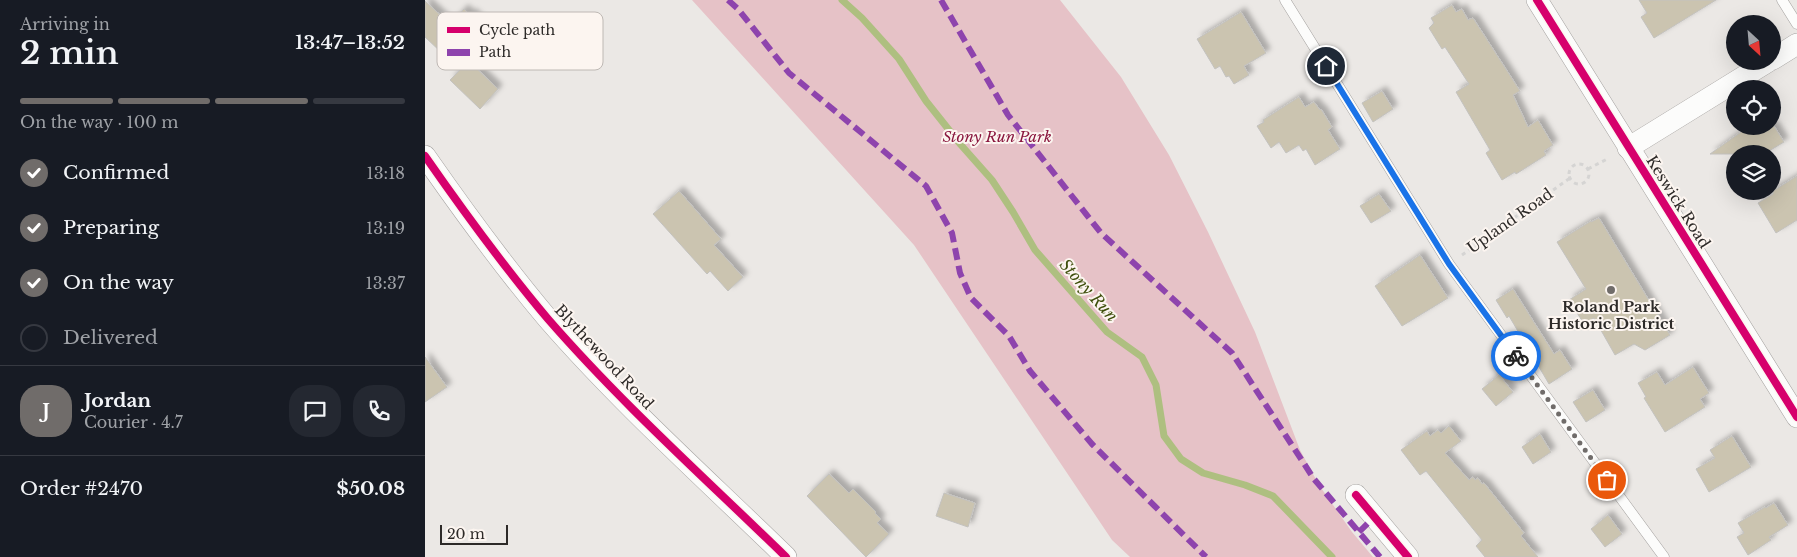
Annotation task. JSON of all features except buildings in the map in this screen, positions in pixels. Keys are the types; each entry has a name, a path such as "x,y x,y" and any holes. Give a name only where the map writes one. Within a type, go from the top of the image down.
{"street":[{"name":"Keswick Road","path":"1537,0 1797,417"},
{"path":"1781,54 1797,44"},
{"path":"1628,148 1754,70"},
{"name":"Blythewood Road","path":"425,156 486,242 555,326 637,414 786,557"},
{"path":"1356,495 1408,557"}],"lane":[{"path":"1285,0 1449,264 1664,557"},
{"path":"1782,0 1797,24"}],"path":[{"path":"1580,164 1588,169 1588,177 1583,183 1575,183 1570,178 1570,171 1574,166 1580,164"}],"green space":[{"name":"Stony Run Park","path":"692,0 1060,0 1121,77 1169,155 1255,332 1300,450 1319,485 1352,532 1373,557 1130,557 1112,540 914,245"}],"waterway":[{"name":"Stony Run","path":"842,0 862,18 899,59 926,101 992,180 1035,250 1107,332 1142,357 1156,385 1164,436 1181,459 1203,473 1245,485 1273,496 1332,557"}],"marked path":[{"path":"728,0 738,9 789,73 926,186 952,233 960,273 971,298 1009,336 1030,371 1092,444 1206,557"},
{"path":"941,0 1008,115 1101,233 1232,353 1314,479 1380,557"},
{"path":"1359,532 1374,517"}],"cycle path":[{"path":"1537,0 1797,417"},
{"path":"425,156 469,218 548,319 605,381 786,557"},
{"path":"1356,495 1408,557"}],"way so far":[{"path":"1516,356 1607,480"}],"place":[{"name":"Roland Park Historic District","path":"1611,290"}],"route":[{"path":"1326,66 1449,264 1516,356"}]}
